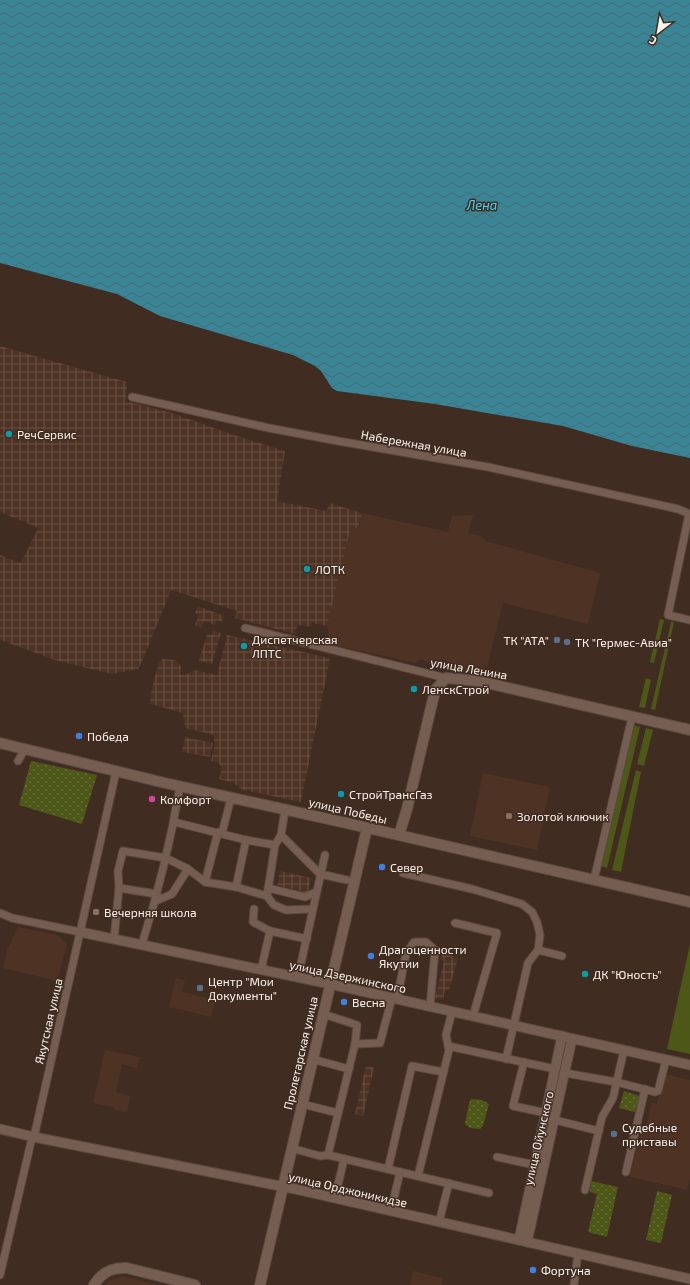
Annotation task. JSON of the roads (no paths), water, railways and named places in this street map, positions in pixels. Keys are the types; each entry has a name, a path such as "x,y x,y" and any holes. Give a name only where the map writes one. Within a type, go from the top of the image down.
{"main road":[{"name":"улица Ленина","path":"446,678 478,681 690,730"},
{"path":"398,835 407,809 434,695 436,689 446,678"},
{"name":"улица Победы","path":"0,743 116,772 690,902"},
{"name":"Пролетарская улица","path":"260,1285 367,828"},
{"path":"94,1285 100,1277 112,1269 118,1268 127,1268 195,1285"}],"street":[{"name":"Набережная улица","path":"132,397 269,428 461,462 556,481 678,508 690,514"},
{"path":"690,514 668,615 690,620"},
{"name":"улица Ленина","path":"244,628 446,678"},
{"path":"594,880 632,716"},
{"path":"18,761 25,749"},
{"name":"Якутская улица","path":"0,1275 31,1142 34,1137 116,772"},
{"path":"142,944 166,858 180,786"},
{"path":"205,882 232,798"},
{"path":"267,896 275,845 281,835 285,810"},
{"path":"174,822 246,840 275,845"},
{"path":"281,835 320,874 347,880"},
{"path":"236,887 246,840"},
{"path":"114,939 119,888 118,871 124,851 166,858 188,869 205,882 236,887 267,896 274,905 286,910 312,909"},
{"path":"298,977 324,855"},
{"path":"119,888 156,898 172,894 188,869"},
{"path":"403,873 472,889 522,904 532,912 537,922 540,935 538,950 528,963 506,1059"},
{"path":"268,888 305,897 316,892"},
{"path":"254,909 252,922 270,931 307,939"},
{"name":"улица Дзержинского","path":"0,913 12,918 298,977 690,1065"},
{"path":"455,923 497,933 473,1016"},
{"path":"261,970 270,931"},
{"path":"355,1044 380,1043 406,954 414,942 426,942 435,950 430,1007"},
{"path":"538,950 562,956"},
{"path":"418,1176 449,1050 446,1035 452,1012"},
{"path":"323,1014 357,1025 355,1044 328,1155"},
{"name":"улица Ойунского","path":"523,1241 535,1165 562,1036"},
{"name":"улица Ойунского","path":"523,1241 554,1120 572,1039"},
{"path":"448,1046 555,1069"},
{"path":"585,1190 602,1117 612,1098 624,1050"},
{"path":"312,1059 348,1069"},
{"path":"565,1073 616,1082 654,1092 658,1090 666,1060"},
{"path":"524,1062 513,1106 554,1120 599,1131"},
{"path":"388,1169 412,1066 443,1072"},
{"path":"626,1172 645,1089"},
{"path":"302,1104 338,1113"},
{"name":"улица Орджоникидзе","path":"0,1129 335,1198 690,1279"},
{"path":"291,1148 320,1156 328,1155 489,1193"},
{"path":"497,1157 535,1165"},
{"path":"335,1198 344,1159"},
{"path":"391,1211 400,1172"},
{"path":"439,1222 449,1183"},
{"path":"574,1285 578,1253"}],"water":[{"name":"Лена","path":"0,0 690,0 690,458 632,446 563,426 435,404 337,391 332,388 321,371 315,366 293,355 160,316 117,294 0,263"}],"place":[{"name":"РечСервис","path":"9,434"},
{"name":"ЛОТК","path":"307,569"},
{"name":"ТК \"АТА\"","path":"557,640"},
{"name":"ТК \"Гермес-Авиа\"","path":"567,642"},
{"name":"Диспетчерская ЛПТС","path":"244,646"},
{"name":"ЛенскСтрой","path":"414,689"},
{"name":"Победа","path":"79,736"},
{"name":"СтройТрансГаз","path":"341,794"},
{"name":"Комфорт","path":"152,799"},
{"name":"Золотой ключик","path":"509,816"},
{"name":"Север","path":"382,867"},
{"name":"Вечерняя школа","path":"96,912"},
{"name":"Драгоценности Якутии","path":"371,956"},
{"name":"ДК \"Юность\"","path":"585,974"},
{"name":"Центр \"Мои Документы\"","path":"200,988"},
{"name":"Весна","path":"344,1002"},
{"name":"Судебные приставы","path":"614,1134"},
{"name":"Фортуна","path":"533,1270"}]}
